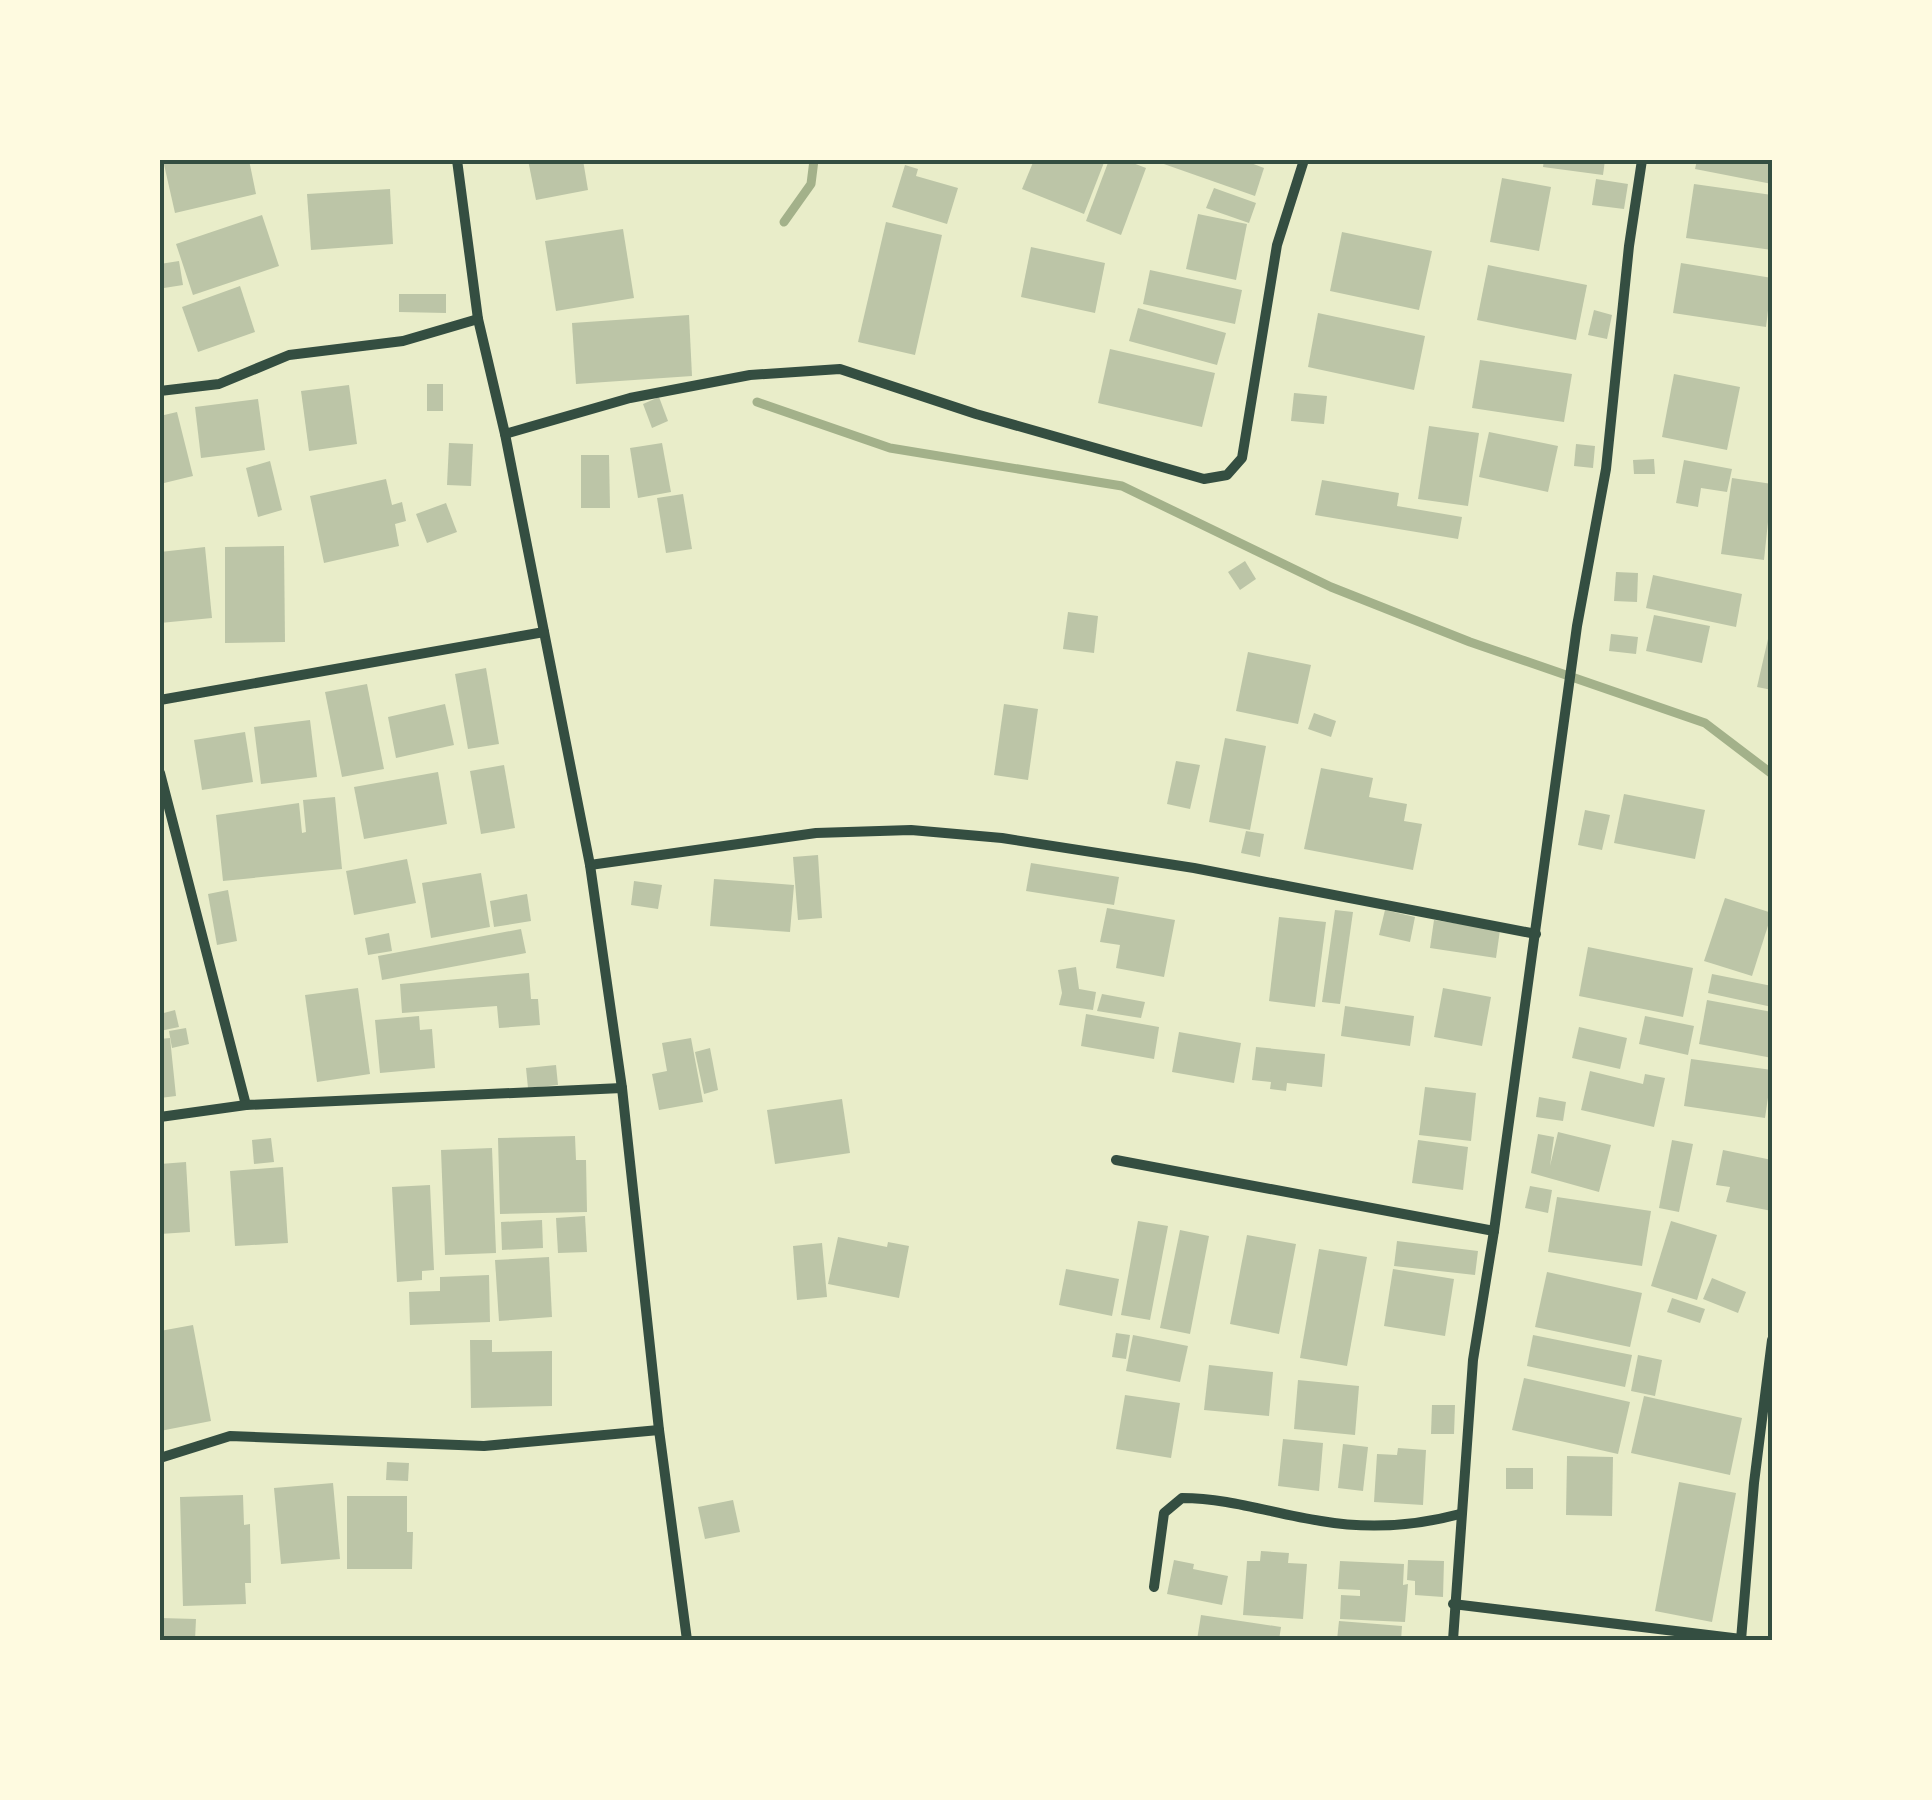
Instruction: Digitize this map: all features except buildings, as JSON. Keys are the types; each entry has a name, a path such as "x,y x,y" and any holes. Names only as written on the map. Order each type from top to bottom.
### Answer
{"street":[{"path":"457,160 478,319 505,434 590,865 622,1088 688,1640"},
{"path":"505,434 664,391 750,375 840,369 976,414 1204,479 1227,475 1242,458 1277,245 1304,160"},
{"path":"1453,1640 1473,1360 1577,626 1606,469 1642,160"},
{"path":"160,391 219,384 290,356 402,342 478,319"},
{"path":"160,700 544,632"},
{"path":"160,773 246,1105"},
{"path":"590,865 816,833 911,830 1002,838 1194,868 1536,934"},
{"path":"160,1117 246,1105 622,1088"},
{"path":"1116,1160 1494,1231"},
{"path":"1454,1604 1741,1640 1754,1483 1772,1340"},
{"path":"160,1458 230,1436 484,1446 660,1430"},
{"path":"1154,1587 1164,1513 1182,1498 1212,1498 1324,1522 1418,1525 1460,1514"}],"waterway":[{"path":"784,222 811,184 814,160"},
{"path":"757,402 890,448 1122,486 1331,587 1470,642 1705,723 1772,774"}]}
